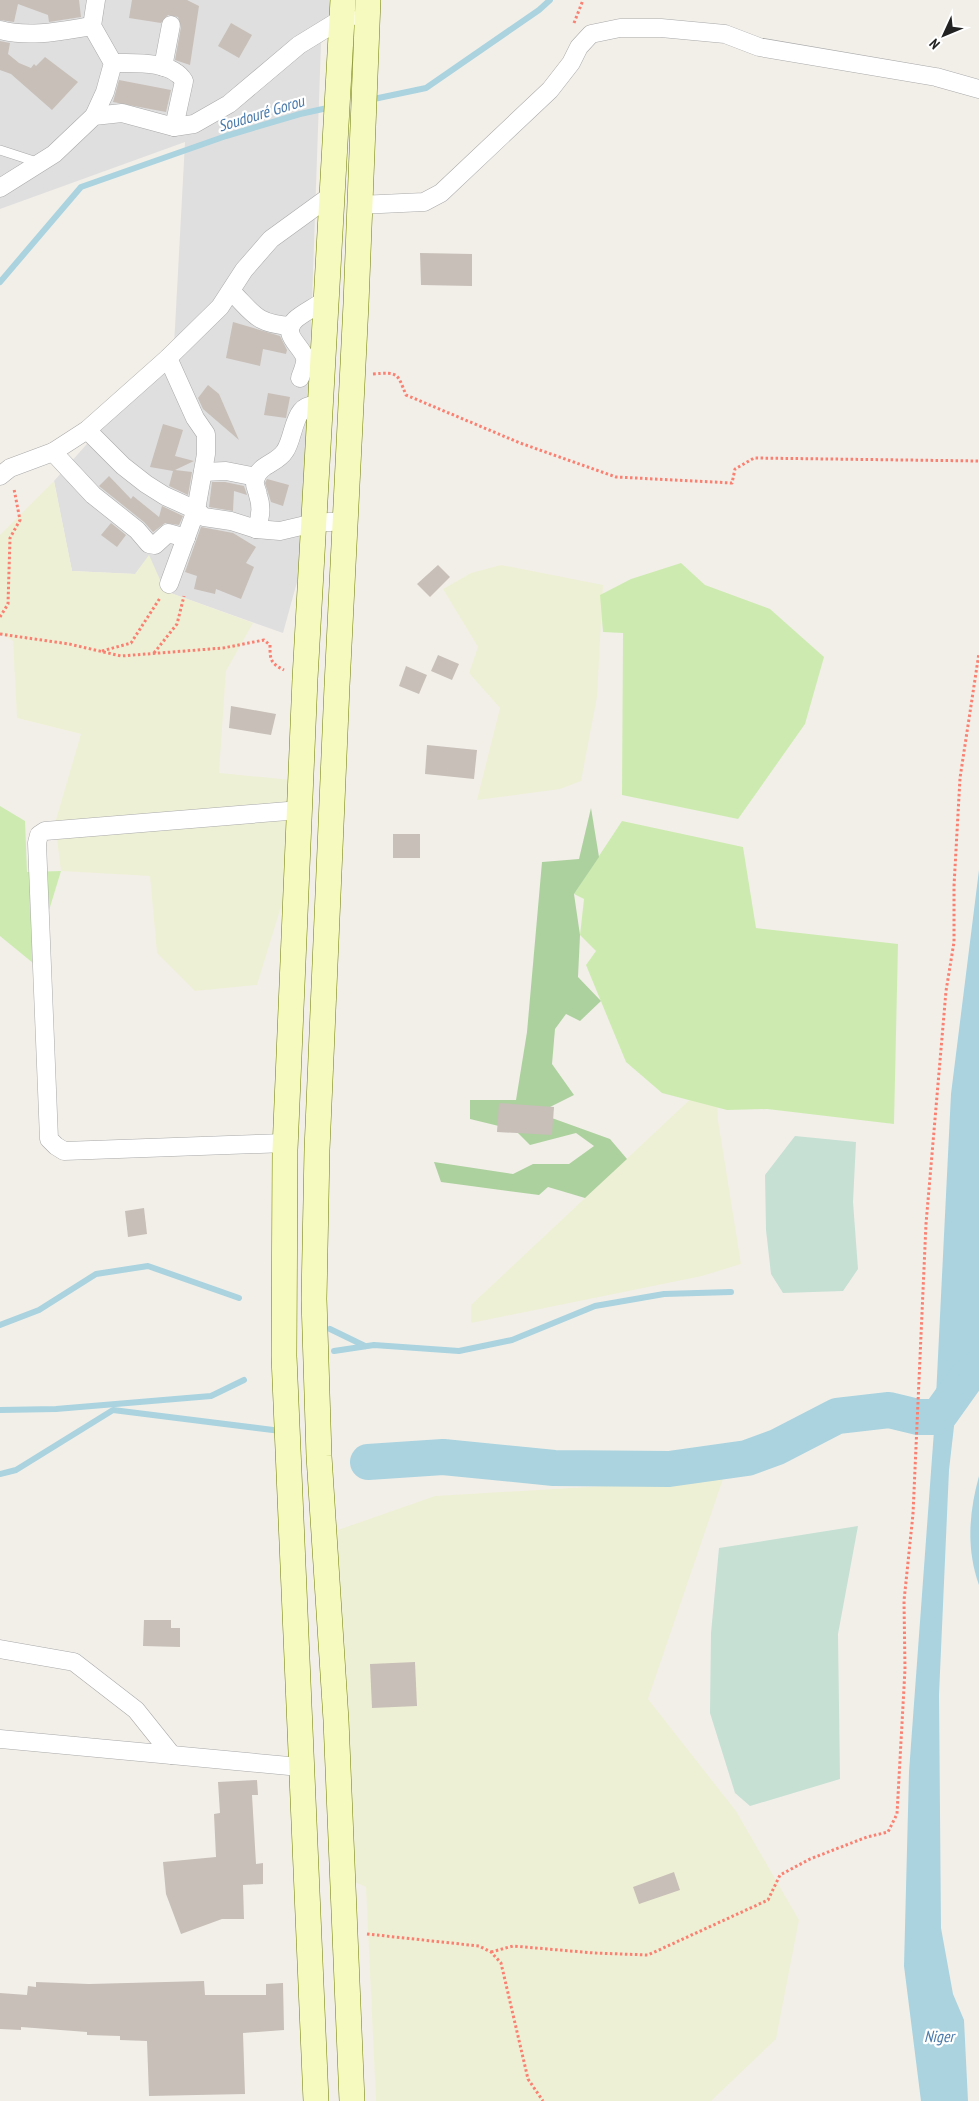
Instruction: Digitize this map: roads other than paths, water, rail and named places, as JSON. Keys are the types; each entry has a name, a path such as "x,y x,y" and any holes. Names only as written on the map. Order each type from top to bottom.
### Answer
{"main road":[{"path":"316,2101 300,1767 300,1723 284,1356 285,1147 306,679 339,60 355,9"},
{"path":"352,2101 343,1927 336,1720 318,1446 314,1299 317,1150 365,62 355,9"},
{"path":"293,968 325,970"},
{"path":"285,1147 317,1150"},
{"path":"300,1723 336,1720"}],"street":[{"path":"0,188 54,154 94,116 105,92 112,63 92,26 96,0"},
{"path":"94,116 122,113 174,127 194,124 229,104 299,45 355,9"},
{"path":"163,67 171,25"},
{"path":"0,30 15,34 37,34 92,26"},
{"path":"359,205 424,202 441,192 550,90 571,63 579,47 591,34 620,28 661,28 725,34 759,47 936,76 979,89"},
{"path":"112,63 151,63 180,75 184,81 174,127"},
{"path":"5,472 53,452 87,430 168,358 220,307 244,270 271,239 333,190"},
{"path":"231,291 257,318 270,325 291,326"},
{"path":"300,378 305,360 293,341 291,326 295,320 325,300"},
{"path":"168,358 195,418 206,434 203,472 196,510 171,577"},
{"path":"256,529 261,508 254,485 256,477 260,470 285,451 296,416 301,411 314,406 322,407"},
{"path":"87,430 122,466 146,484 165,496 196,510 204,517 231,521 256,529 280,531 314,523 346,520"},
{"path":"53,452 92,495 137,530 149,544 155,544 168,533 186,538"},
{"path":"203,472 226,471 256,477"},
{"path":"285,1147 64,1151 49,1139 37,843 39,835 45,831 300,810"},
{"path":"0,1649 74,1662 136,1710 172,1755"},
{"path":"0,1740 300,1767"}],"lane":[{"path":"0,150 40,163"}],"water":[{"name":"Niger","path":"979,870 979,1388 970,1383 965,1385 956,1409 949,1470 939,1695 941,1928 953,1994 964,2020 968,2101 921,2101 904,1966 909,1772 935,1417 951,1094"},
{"path":"979,1476 979,1585 972,1558 970,1530"}],"waterway":[{"name":"Soudouré Gorou","path":"369,100 426,88 539,10 550,0"},
{"name":"Soudouré Gorou","path":"0,282 81,187 226,136 300,114 332,107"},
{"path":"0,1325 39,1310 96,1274 148,1266 239,1298"},
{"path":"334,1351 374,1345 459,1351 512,1340 595,1306 664,1294 731,1292"},
{"path":"330,1329 365,1346"},
{"path":"368,1462 443,1457 554,1468 669,1469 747,1458 777,1447 837,1416 889,1410 918,1417 935,1417 941,1413 966,1378 979,1367"},
{"path":"0,1410 56,1409 211,1396 244,1380"},
{"path":"0,1474 16,1470 113,1410 281,1431"}]}
